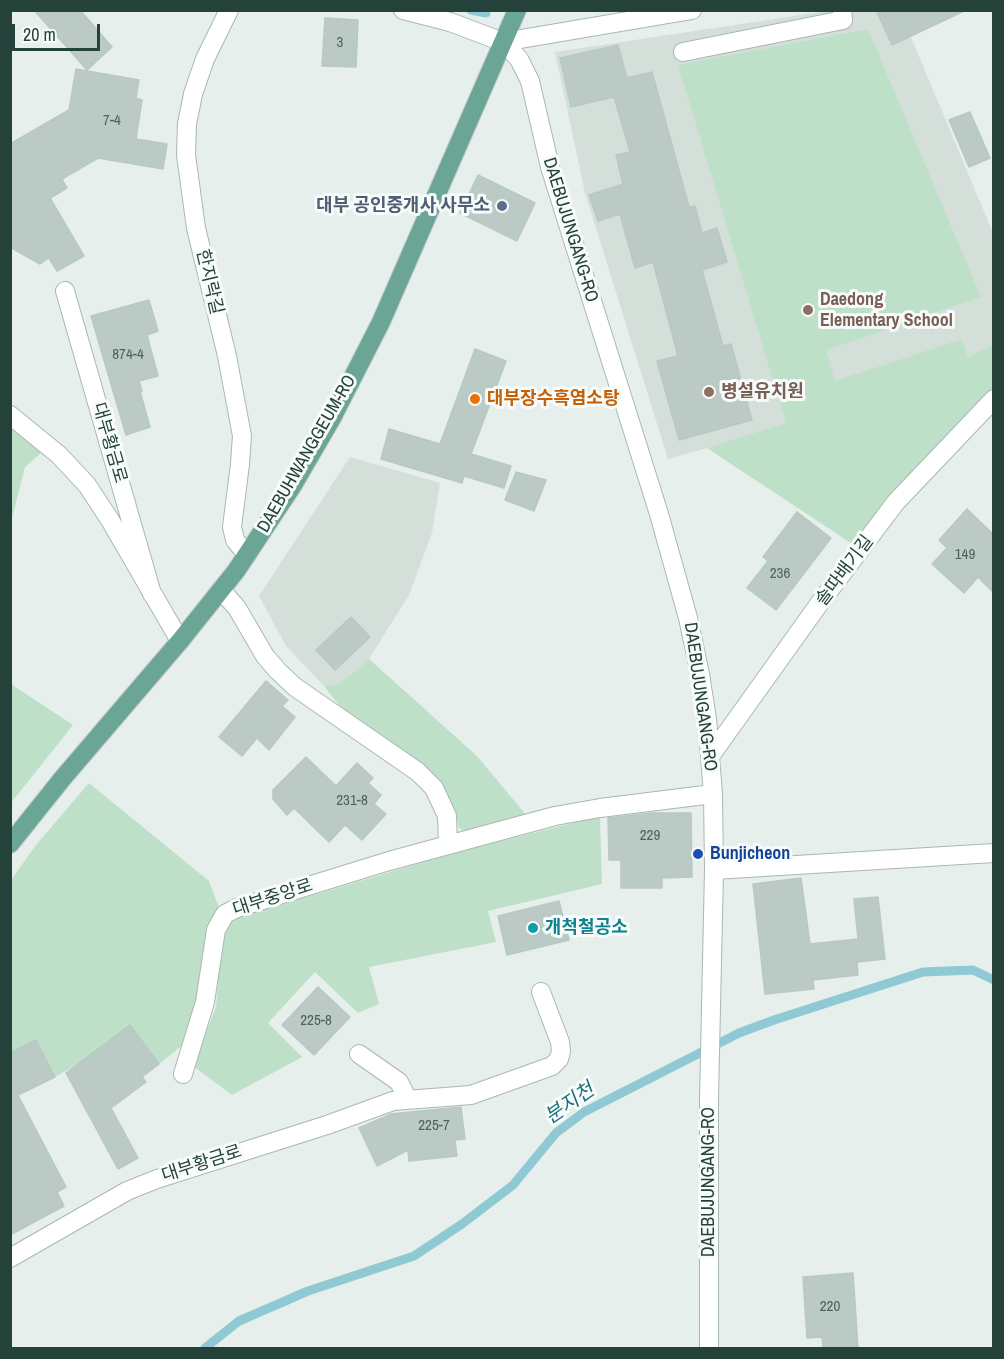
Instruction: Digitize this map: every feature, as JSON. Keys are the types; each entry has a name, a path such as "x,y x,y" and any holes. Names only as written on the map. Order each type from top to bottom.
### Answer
{"main road":[{"name":"DAEBUHWANGGEUM-RO","path":"10,844 221,590 293,485 332,418 381,322 517,10"}],"street":[{"name":"한지락길","path":"229,10 205,59 193,94 187,124 186,155 196,228 227,356 240,428 240,464 232,527 235,540 247,555"},
{"path":"403,10 450,22 503,42 692,10"},
{"path":"683,52 843,20 842,10"},
{"name":"DAEBUJUNGANG-RO","path":"503,42 519,59 530,81 550,167 659,514 688,618 700,674 711,755 713,794 709,1348"},
{"name":"대부황금로","path":"65,291 152,594"},
{"name":"솔따배기길","path":"711,755 819,604 896,502 993,399"},
{"name":"대부황금로","path":"10,415 59,455 87,485 110,520 180,641"},
{"path":"221,590 237,608 265,656 295,687 418,772 434,788 447,816 448,845"},
{"name":"대부중앙로","path":"183,1074 205,1002 216,930 225,914 237,908 448,845 555,816 713,794"},
{"path":"714,870 993,853"},
{"name":"대부황금로","path":"10,1258 142,1185 327,1125 393,1101 406,1098 471,1095 552,1066 559,1059 560,1042 541,992"},
{"path":"359,1054 399,1082 406,1098"}],"shaded area":[{"name":"Daedong Elementary School","path":"827,11 900,11 993,233 993,388 891,497 854,545 707,448 668,459 585,193 555,52"},
{"path":"350,457 440,483 432,533 409,595 369,659 340,683 324,686 286,646 259,596"}],"green space":[{"path":"868,29 981,297 826,350 835,381 962,339 968,357 993,345 993,388 891,497 854,545 707,448 786,423 678,65"},
{"path":"11,425 42,452 25,467 11,522"},
{"path":"369,659 477,756 526,815 469,833 459,828 450,801 343,710 324,686 340,683"},
{"path":"11,684 73,725 11,803"},
{"path":"89,783 209,881 220,910 200,1001 185,1043 159,1064 130,1025 78,1064 55,1077 36,1040 11,1053 11,880 36,845"},
{"path":"600,816 602,884 488,911 496,942 369,967 379,1004 358,1013 315,972 268,1023 302,1057 232,1095 193,1066 216,1007 222,935 228,923 237,918 450,854"}],"building":[{"path":"34,10 80,10 112,47 87,70"},
{"path":"876,10 966,10 892,45"},
{"path":"325,18 358,20 356,67 322,66"},
{"path":"618,45 627,78 652,72 689,207 695,206 702,233 717,228 727,262 702,270 723,346 731,344 752,420 679,440 657,361 678,356 653,262 635,268 620,214 598,221 589,195 623,184 616,155 630,152 614,97 571,107 560,58"},
{"path":"76,69 139,80 136,98 142,100 136,139 167,144 163,169 98,158 62,179 67,188 50,198 84,256 57,271 49,258 40,264 10,247 10,144 69,110"},
{"path":"970,112 990,158 969,167 949,120"},
{"path":"478,175 535,203 517,241 460,213"},
{"path":"149,300 158,331 147,335 158,376 139,381 150,427 126,435 91,316"},
{"path":"475,349 506,361 471,454 511,466 504,488 464,476 462,483 381,459 389,429 440,444"},
{"path":"516,472 546,480 534,511 505,500"},
{"path":"967,509 993,534 993,592 978,577 964,593 932,564 947,548 939,540"},
{"path":"797,512 831,538 776,610 747,588 768,561 763,557"},
{"path":"351,617 370,637 335,670 316,650"},
{"path":"266,681 288,700 282,706 295,717 269,750 257,738 242,756 219,737"},
{"path":"306,757 336,786 357,763 373,778 368,783 381,795 374,804 386,814 362,840 345,825 329,842 294,808 287,815 273,799 273,790"},
{"path":"651,813 691,813 692,877 662,878 662,888 621,888 621,860 609,860 608,818"},
{"path":"801,878 810,944 858,939 854,899 878,897 885,959 857,962 858,975 813,980 814,989 765,994 753,884"},
{"name":"개척철공소","path":"559,901 569,940 507,955 498,916"},
{"path":"318,987 350,1017 314,1055 282,1025"},
{"path":"130,1025 159,1064 142,1077 146,1082 111,1108 138,1158 118,1169 66,1073"},
{"path":"36,1040 55,1077 18,1095 10,1080 10,1053"},
{"path":"10,1080 66,1187 57,1192 64,1206 10,1235"},
{"path":"461,1107 465,1139 455,1140 457,1156 409,1161 408,1150 377,1166 359,1128 391,1114"},
{"path":"853,1273 858,1348 823,1348 822,1337 807,1338 803,1277"}],"waterway":[{"name":"분지천","path":"471,10 486,13"},
{"name":"분지천","path":"205,1348 239,1321 308,1291 414,1256 462,1224 513,1185 556,1133 584,1112 739,1033 923,972 973,970 994,980"}],"place":[{"name":"대부 공인중개사 사무소","path":"502,206"},
{"name":"Daedong Elementary School","path":"808,310"},
{"name":"병설유치원","path":"709,392"},
{"name":"대부장수흑염소탕","path":"475,399"},
{"name":"Bunjicheon","path":"698,854"},
{"name":"개척철공소","path":"533,928"}]}
